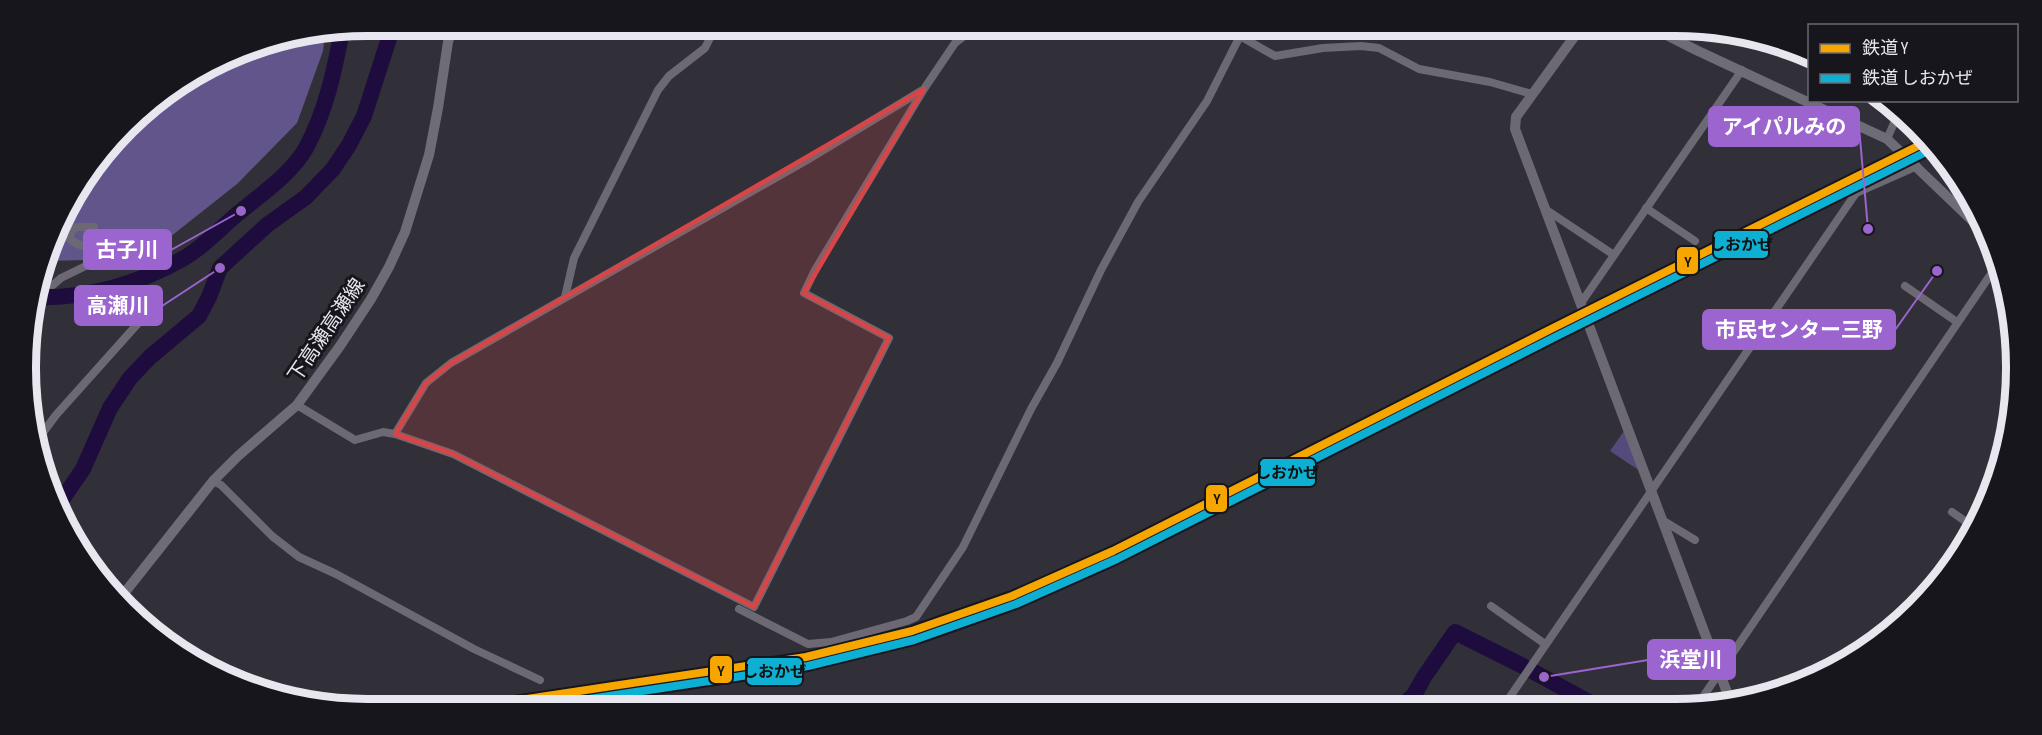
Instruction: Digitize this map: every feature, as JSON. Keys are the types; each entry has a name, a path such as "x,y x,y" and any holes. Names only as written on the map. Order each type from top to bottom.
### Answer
{"main road":[{"name":"下高瀬高瀬線","path":"124,593 213,481 297,405 371,299 405,232 429,155 450,36"},
{"path":"1669,36 1808,101"},
{"path":"1809,102 1887,139 1971,219"}],"street":[{"path":"565,297 574,258 658,90 669,76 705,48 711,36"},
{"path":"297,405 355,440 383,432 453,454 754,607 889,338 804,293 815,270 924,89 955,43 964,36"},
{"path":"739,609 808,644 831,642 916,617 963,547 1031,409 1057,363 1101,270 1138,202 1207,101 1237,36"},
{"path":"1249,36 1275,56 1323,48 1361,46 1379,48 1419,69 1490,82 1532,94"},
{"path":"1575,36 1516,117 1515,129 1728,695"},
{"path":"1581,303 1742,70"},
{"path":"395,434 426,383 442,370 565,297 807,160 924,89"},
{"path":"1887,139 1895,120"},
{"path":"1508,699 1856,193 1917,166"},
{"path":"1646,208 1695,241"},
{"path":"1545,209 1614,255"},
{"path":"46,284 54,285 61,278 98,260 99,252 92,247 74,243 69,238 77,226 94,227"},
{"path":"1702,697 1992,272"},
{"path":"1905,286 1957,322"},
{"path":"42,433 56,415 150,310 153,303"},
{"path":"213,481 221,485 272,536 299,556 474,649 540,681"},
{"path":"1952,512 1967,523"},
{"path":"1662,520 1695,540"},
{"path":"1491,606 1545,644"}],"highlighted area":[{"path":"924,89 804,293 889,338 754,607 453,454 395,434 426,383 451,363"}],"shaded area":[{"path":"324,39 323,51 297,123 237,184 170,237 86,260 54,261 70,221 92,183 118,149 149,118 183,92 221,70 282,47"},
{"path":"1624,431 1640,471 1610,451"}],"waterway":[{"path":"63,498 83,469 110,408 130,378 150,357 199,316 220,268 267,225 306,197 333,169 364,116 390,36"},
{"path":"43,297 74,295 113,288 167,267 199,248 276,182 300,157 313,134 328,91 341,37"},
{"path":"1410,699 1455,632 1523,666"},
{"path":"1532,671 1583,699"}],"rail line":[{"name":"Y","path":"527,699 806,657 912,631 1012,596 1113,551 1920,145"},
{"name":"しおかぜ","path":"589,699 808,666 914,640 1016,604 1117,559 1926,152"}],"place":[{"name":"古子川","path":"241,211"},
{"name":"アイパルみの","path":"1868,229"},
{"name":"高瀬川","path":"220,268"},
{"name":"市民センター三野","path":"1937,271"},
{"name":"浜堂川","path":"1544,677"}]}
